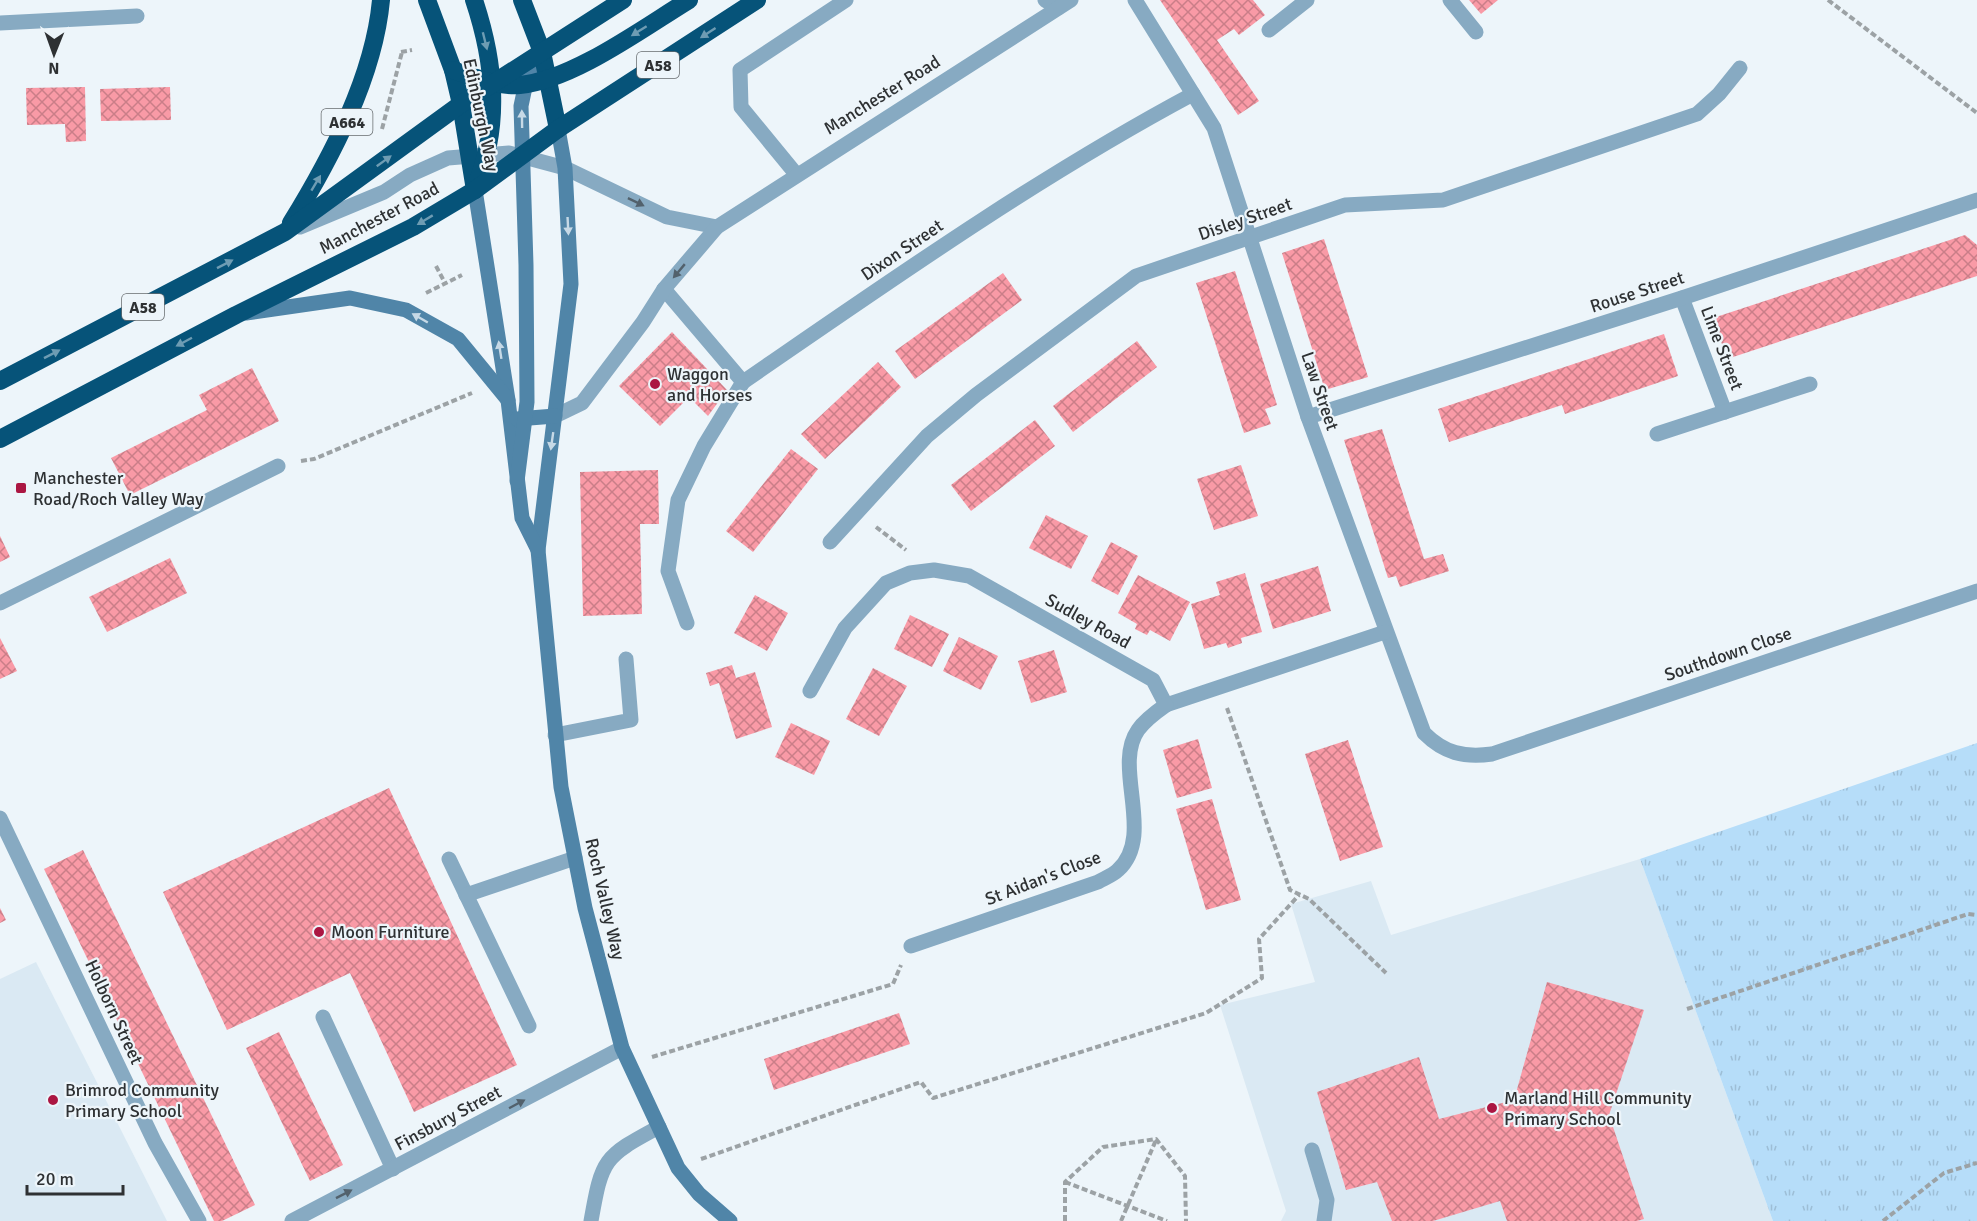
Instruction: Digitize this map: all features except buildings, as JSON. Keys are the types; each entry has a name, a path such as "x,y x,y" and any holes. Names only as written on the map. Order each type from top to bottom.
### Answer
{"highway":[{"name":"A664","path":"285,232 320,177 350,115 379,23 381,0"},
{"name":"Edinburgh Way","path":"427,0 453,70 461,104 478,156"},
{"name":"Edinburgh Way","path":"474,0 494,83 478,156 475,190"},
{"path":"522,0 542,52 558,129"},
{"name":"Manchester Road","path":"0,381 285,232 461,104 623,0"},
{"path":"453,70 494,83 526,84 548,79 605,51 688,0"},
{"name":"Manchester Road","path":"0,439 236,315 413,227 475,190 558,129 757,0"}],"main road":[{"path":"538,550 522,519 517,481 517,419 527,289 521,106 528,73 542,52"},
{"path":"538,550 571,284 565,168 558,129"},
{"path":"475,190 508,400"},
{"path":"236,315 350,298 406,310 458,339 508,400 517,419"},
{"path":"517,419 555,416"},
{"name":"Roch Valley Way","path":"538,550 561,787 585,908 622,1048 678,1168 699,1194 730,1221"}],"street":[{"path":"796,174 741,107 740,70 846,0"},
{"name":"Law Street","path":"1135,0 1214,128 1308,417 1424,733 1436,746 1452,753 1472,757 1492,754"},
{"path":"1269,30 1307,0"},
{"path":"1450,0 1476,32"},
{"name":"Manchester Road","path":"555,416 582,403 643,322 664,289 717,227 1058,3"},
{"path":"0,23 137,16"},
{"name":"Disley Street","path":"830,542 856,511 935,429 1002,375 1136,276 1345,205 1443,201 1696,114 1719,94 1740,68"},
{"name":"Dixon Street","path":"743,382 941,246 1142,122 1193,94"},
{"path":"285,232 384,192 410,175 448,158 509,153 565,168 667,217 717,227"},
{"name":"Rouse Street","path":"1308,417 1682,298 1977,200"},
{"path":"664,289 743,382 704,446 678,500 668,571 687,623"},
{"name":"Lime Street","path":"1682,298 1725,412"},
{"name":"Lime Street","path":"1657,434 1810,384"},
{"path":"0,603 278,466"},
{"name":"Sudley Road","path":"810,691 845,627 886,584 910,573 934,570 969,576 1153,680 1166,705"},
{"name":"Southdown Close","path":"1492,754 1977,591"},
{"path":"1166,705 1386,632"},
{"path":"555,735 631,720 626,659"},
{"name":"St Aidan's Close","path":"911,946 1098,882 1119,869 1129,854 1134,831 1129,768 1132,745 1137,731 1166,705"},
{"name":"Holborn Street","path":"1,821 154,1143 199,1221"},
{"path":"466,895 575,858"},
{"path":"449,859 529,1026"},
{"path":"323,1017 393,1169"},
{"name":"Finsbury Street","path":"292,1221 622,1048"},
{"path":"591,1221 599,1175 611,1157 625,1145 659,1127"},
{"path":"1312,1150 1327,1200 1324,1221"}],"path":[{"path":"1828,0 1977,113"},
{"path":"381,133 402,52 412,50"},
{"path":"436,266 445,283"},
{"path":"420,298 429,290 462,275"},
{"path":"278,466 314,459 475,392 468,383"},
{"path":"856,511 909,553 910,573"},
{"path":"1220,687 1290,890 1309,899 1386,973"},
{"path":"678,1168 921,1082 933,1098 1206,1013 1263,978 1259,939 1299,895"},
{"path":"1687,1009 1968,914 1977,915"},
{"path":"629,1064 892,984 911,946"},
{"path":"1065,1221 1065,1182 1103,1147 1156,1139"},
{"path":"1121,1221 1156,1139"},
{"path":"1156,1139 1185,1176 1186,1221"},
{"path":"1883,1221 1944,1173 1977,1163"},
{"path":"1065,1182 1167,1221"}],"shaded area":[{"name":"Marland Hill Community Primary School","path":"1640,859 1773,1221 1281,1221 1286,1211 1220,1005 1315,982 1291,904 1371,881 1391,935"},
{"name":"Brimrod Community Primary School","path":"36,962 167,1221 0,1221 0,979"}],"green space":[{"path":"1977,743 1977,1221 1773,1221 1640,859"}],"place":[{"name":"Waggon and Horses","path":"655,384"},
{"name":"Manchester Road/Roch Valley Way","path":"21,488"},
{"name":"Moon Furniture","path":"319,932"},
{"name":"Brimrod Community Primary School","path":"53,1100"},
{"name":"Marland Hill Community Primary School","path":"1492,1108"}]}
